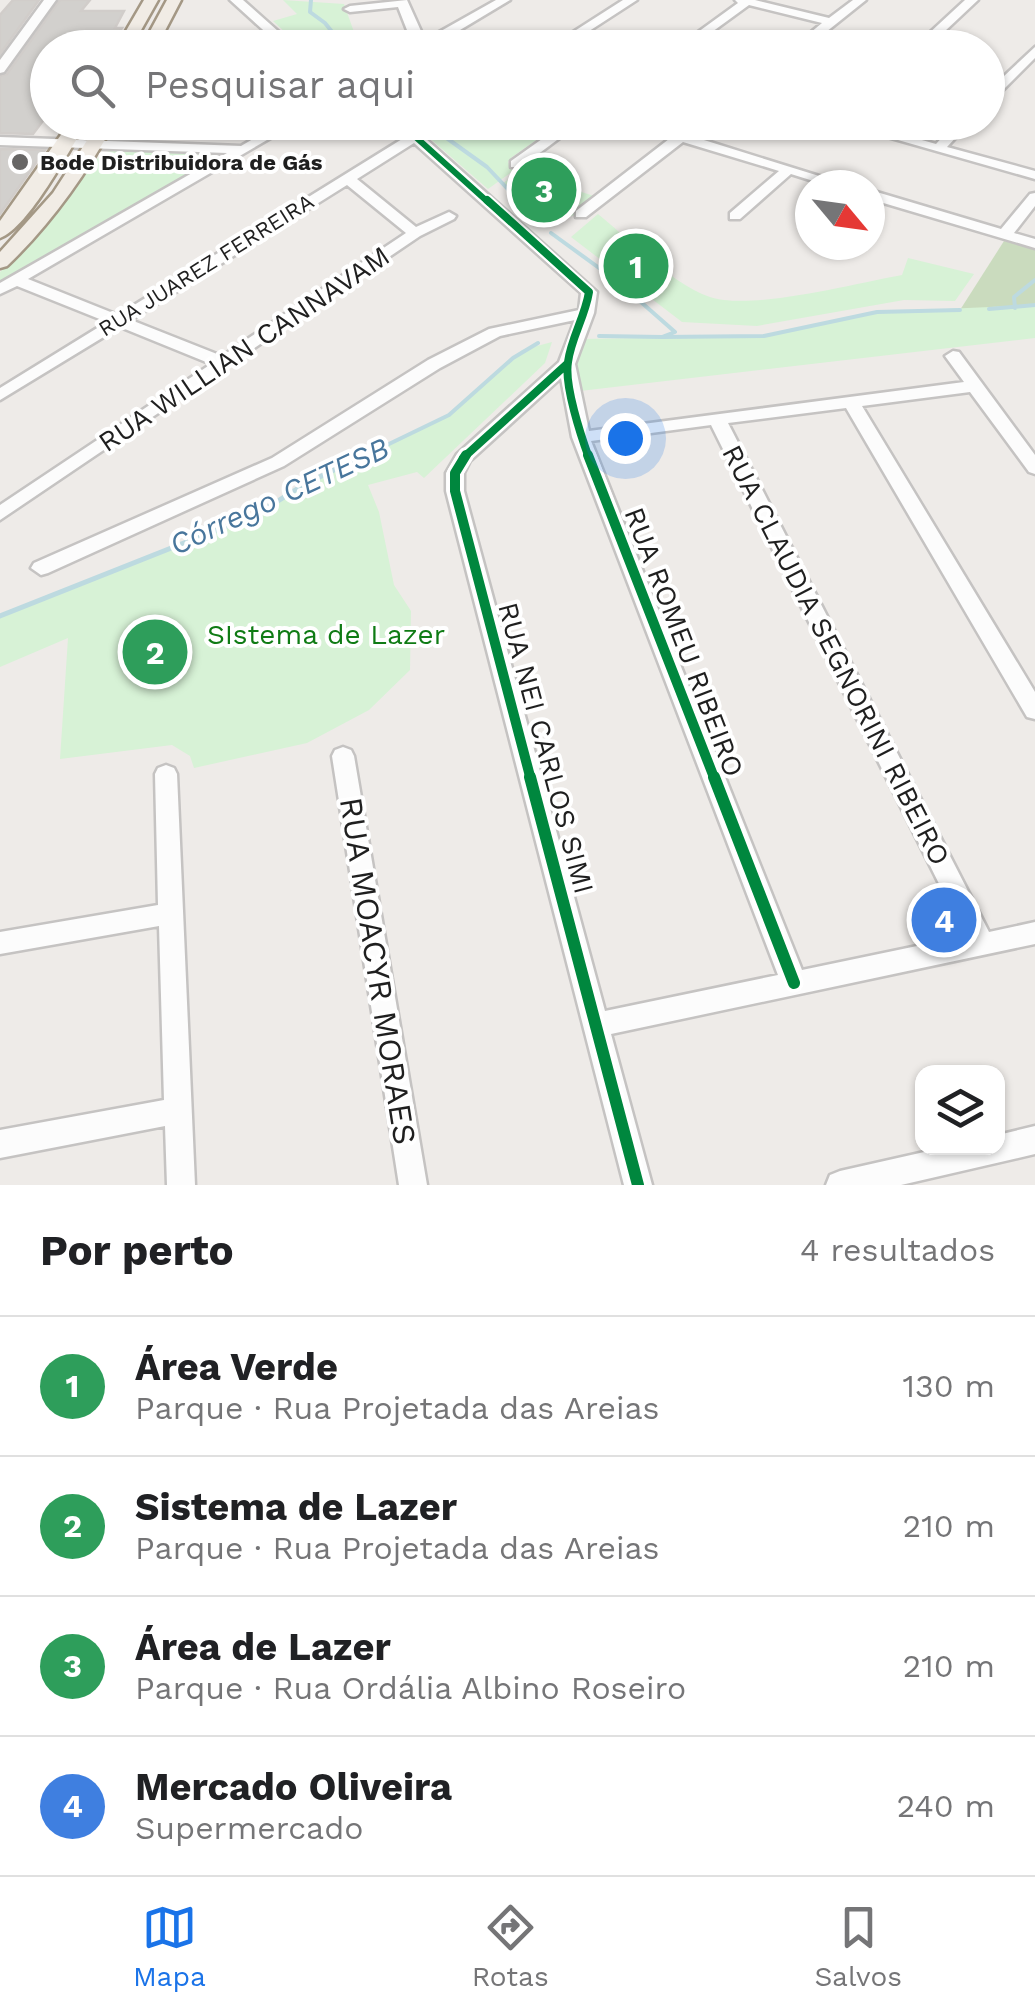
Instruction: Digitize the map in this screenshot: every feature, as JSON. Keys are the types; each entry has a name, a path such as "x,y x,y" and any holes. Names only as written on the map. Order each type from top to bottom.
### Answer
{"main road":[{"path":"134,30 151,0"},
{"path":"158,30 174,0"},
{"path":"0,232 69,140"},
{"path":"0,262 50,207 97,140"}],"street":[{"path":"0,68 50,0"},
{"path":"236,0 271,30"},
{"path":"452,30 504,0"},
{"path":"583,30 631,0"},
{"path":"706,30 746,0 831,22"},
{"path":"821,30 860,0"},
{"path":"939,30 972,0"},
{"path":"350,8 401,2 414,30"},
{"path":"1005,81 1035,50"},
{"path":"8,284 262,140"},
{"name":"RUA JUAREZ FERREIRA","path":"0,394 410,140"},
{"path":"41,568 278,462 434,364 495,332 586,313 590,299 584,285 415,140"},
{"path":"516,164 550,140"},
{"path":"580,214 677,140"},
{"path":"691,140 795,171"},
{"path":"906,140 1035,175"},
{"path":"938,149 947,140"},
{"path":"0,141 245,150"},
{"path":"735,216 789,169"},
{"name":"RUA WILLIAN CANNAVAM","path":"0,514 415,233 346,178"},
{"path":"1005,234 1035,197"},
{"path":"885,198 1035,244"},
{"path":"415,233 448,216"},
{"path":"8,284 120,319 224,363"},
{"name":"RUA ROMEU RIBEIRO","path":"586,313 568,361 581,437 794,983"},
{"path":"954,356 1035,468"},
{"name":"RUA NEI CARLOS SIMI","path":"568,361 463,458 455,473 456,492 638,1185"},
{"path":"581,437 975,386"},
{"path":"851,402 1035,711"},
{"name":"RUA CLAUDIA SEGNORINI RIBEIRO","path":"717,420 982,944"},
{"name":"RUA MOACYR MORAES","path":"343,756 412,1185"},
{"path":"166,774 181,1185"},
{"path":"0,944 171,913"},
{"path":"595,1025 1035,933"},
{"path":"0,1144 179,1110"},
{"path":"840,1185 1035,1140"}],"green space":[{"path":"283,0 344,4 353,30 283,30 273,21 297,14"},
{"path":"432,140 536,140 512,157 508,162 513,171 488,189"},
{"path":"120,149 215,156 214,161 0,281 0,272 35,237 102,153"},
{"path":"537,160 565,170 551,182 597,197 574,215 547,226 503,183"},
{"path":"598,214 681,282 710,297 728,300 777,298 902,275 908,258 974,274 955,301 904,300 757,326 682,322 571,237"},
{"path":"1004,241 1035,249 1035,305 960,310"},
{"path":"1035,305 1035,338 580,391 574,363 581,339 764,336 877,312"},
{"name":"SIstema de Lazer","path":"552,342 545,363 424,478 417,472 368,485 379,512 394,585 411,611 410,670 369,710 307,743 194,768 190,756 172,745 60,759 68,638 0,667 0,616 257,514 305,484 449,415 522,350"}],"building":[{"path":"13,0 39,0 0,54 0,15"},
{"path":"60,0 90,0 81,11 124,11 115,28 121,30 39,30"},
{"path":"30,42 30,134 0,133 0,76 7,74"},
{"path":"0,149 45,150 0,214"}],"waterway":[{"name":"Córrego CETESB","path":"311,0 310,12 331,30"},
{"name":"Córrego CETESB","path":"449,140 487,167 537,220"},
{"name":"Córrego CETESB","path":"551,233 617,281 675,332 662,337"},
{"path":"1015,307 1014,297 1035,280"},
{"path":"1015,307 1035,305"},
{"path":"989,309 1015,307"},
{"path":"662,337 764,336 877,312 960,310"},
{"name":"Córrego CETESB","path":"599,336 662,337"},
{"name":"Córrego CETESB","path":"360,458 449,415 513,358 538,343"},
{"name":"Córrego CETESB","path":"0,616 257,514 305,484 365,455"}],"cycle path":[{"path":"419,140 589,292 586,313 567,364 581,437 794,983"},
{"path":"567,364 463,458 455,473 455,491 638,1185"}],"place":[{"name":"Bode Distribuidora de Gás","path":"20,162"},
{"name":"Área de Lazer","path":"544,190"},
{"name":"Área Verde","path":"636,266"},
{"name":"Sistema de Lazer","path":"155,652"},
{"name":"Mercado Oliveira","path":"944,920"}]}
